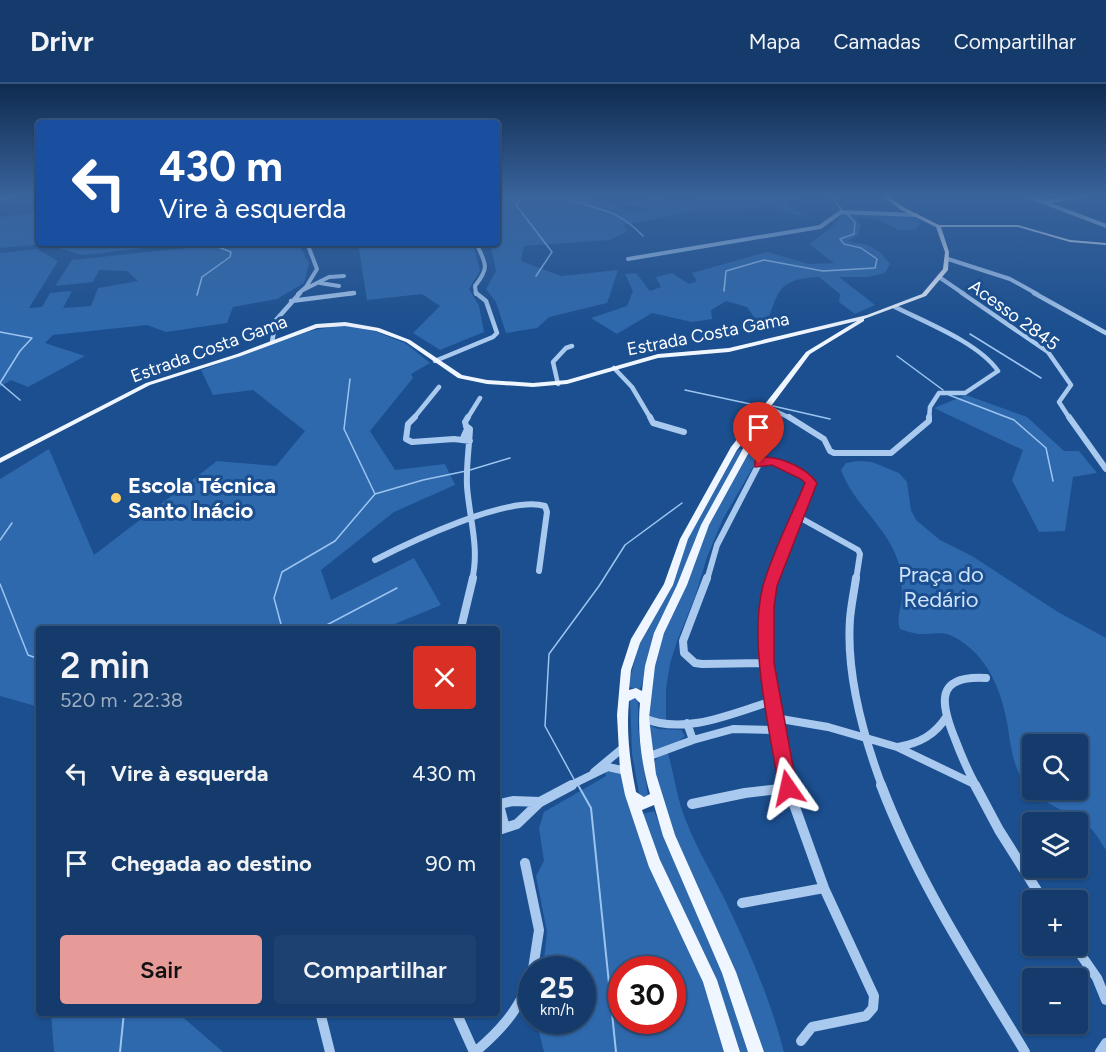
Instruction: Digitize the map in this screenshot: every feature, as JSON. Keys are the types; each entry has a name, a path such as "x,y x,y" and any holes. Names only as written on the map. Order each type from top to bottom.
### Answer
{"main road":[{"path":"943,241 948,259"},
{"path":"1071,241 1106,244"},
{"name":"Estrada Costa Gama","path":"0,461 147,384 316,326 357,325 392,334 408,341 460,377 533,385 558,384 658,356 729,350 869,316 924,295 946,268 948,259"},
{"path":"732,1052 710,980 657,871 631,794 624,747 623,699 626,670 635,642 668,585 684,539 734,449 808,353 869,316"},
{"path":"842,322 849,328"},
{"path":"756,1052 729,972 675,854 656,798 647,756 644,718 650,666 659,633 682,585 705,525 749,445 757,418"},
{"path":"623,699 636,693 645,700"},
{"path":"631,794 643,804 656,798"}],"street":[{"path":"628,259 735,241"},
{"path":"272,342 276,320 317,269 308,246"},
{"path":"435,361 496,334 486,301 476,294 474,286 486,273 486,265 477,246"},
{"path":"948,259 1010,279 1106,333"},
{"path":"301,291 331,277 344,276"},
{"name":"Acesso 2845","path":"939,277 1048,352 1071,385 1060,399 1061,406 1106,469"},
{"path":"320,283 339,286"},
{"path":"290,301 354,293"},
{"path":"765,406 798,422 816,436 824,439 830,451 834,453 891,453 899,450 905,440 929,421 930,407 939,393 969,391 998,371 996,366 978,352 895,307"},
{"path":"274,333 282,338"},
{"path":"558,384 554,362 566,348 572,346"},
{"path":"614,368 632,387 653,423 684,432"},
{"path":"439,387 425,407 408,424 406,439 416,443 467,440"},
{"path":"462,626 474,580 472,516 467,486 467,440 470,429 465,422 480,398"},
{"path":"766,663 695,663 684,653 683,641 701,599 723,530 761,462 774,461 809,480 811,486 770,586 767,607 766,663 777,730 788,788 824,888 874,992 875,1001 870,1013 866,1016 812,1027 801,1041"},
{"path":"375,560 422,536 472,516 535,503 545,506 547,512 539,571"},
{"path":"797,516 854,546 860,554 851,592 848,632 850,659 863,736 888,802 917,865 1025,1052"},
{"path":"986,678 965,677 950,684 943,700 974,784 1011,852 1036,890"},
{"path":"644,718 660,725 687,723 772,701"},
{"path":"897,747 928,738 942,726 947,716"},
{"path":"775,718 863,736 897,747 974,784"},
{"path":"687,723 693,740"},
{"path":"647,756 734,729 777,730"},
{"path":"592,774 624,747"},
{"path":"501,829 517,824 540,802 592,774 615,767 626,771"},
{"path":"692,804 746,793 788,788"},
{"path":"500,804 513,801 540,802"},
{"path":"525,863 538,930 535,956"},
{"path":"742,903 824,888"},
{"path":"1081,956 1096,978 1106,1000"},
{"path":"458,1016 475,1052 510,1018 518,1006"},
{"path":"321,1016 330,1052"},
{"path":"1100,1052 1106,1042"}],"green space":[{"path":"0,241 36,241 36,245 0,248"},
{"path":"500,241 592,241 524,246 521,261 561,276 618,270 607,303 549,317 537,328 506,333 496,302 486,289 496,271 491,246 500,246"},
{"path":"813,241 849,241 867,245 880,252 890,264 885,273 868,277 839,277 875,305 855,314 839,302 840,294 819,277 796,280 782,288 767,323 754,317 747,307 726,301 711,310 712,319 692,322 652,313 617,334 591,318 627,306 633,291 625,274 636,273 650,291 661,287 656,277 672,273 689,284 697,281 692,273 767,252 809,264 834,263 809,244"},
{"path":"52,246 165,246 82,255"},
{"path":"205,246 300,246 309,263 304,283 277,299 233,307 227,323 166,332 147,325 53,335 45,343 85,356 28,387 11,380 0,387 0,253 37,249 58,261 29,308 42,307 50,293 72,291 63,308 91,306 98,288 138,281 127,271 99,270 93,282 55,286 72,260"},
{"path":"358,246 474,246 480,271 469,289 479,306 484,332 440,350 413,333 440,306 422,294 367,300"},
{"path":"341,325 374,331 405,343 430,363 411,374 413,378 370,431 395,470 445,464 455,485 394,512 321,570 331,600 414,558 441,605 390,626 36,626 36,706 0,696 0,479 49,449 94,555 217,461 276,466 305,431 253,390 213,395 201,370 310,331"},
{"path":"966,395 1027,417 1064,451 1079,451 1097,473 1073,477 1065,531 1039,532 1012,480 1023,450 934,408"},
{"path":"756,429 768,441 723,519 707,557 670,664 666,689 666,721 650,716 653,667 665,629 703,536 747,456"},
{"path":"741,449 743,451 694,541 682,580 640,689 628,687 640,639 684,545 737,451"},
{"name":"Praça do Redário","path":"858,461 872,462 899,473 907,482 911,510 916,520 940,540 972,556 1058,612 1106,638 1106,850 1088,826 1088,812 1065,812 1043,800 1088,800 1088,734 1022,734 1022,778 1013,758 1002,701 992,675 976,654 950,635 918,634 900,629 902,593 898,561 886,536 853,494 841,470 846,463"},
{"path":"633,697 638,699 638,729 648,796 640,798 632,754 630,699"},
{"path":"649,725 658,729 681,730 685,736 677,743 651,751"},
{"path":"668,753 685,820 751,957 773,1014 784,1052 761,1052 680,855 660,798 654,762 660,755"},
{"path":"605,771 620,771 701,970 727,1052 544,1052 540,1034 596,1034 596,956 544,956 547,932 536,876 544,861 539,828 544,812 606,776"},
{"path":"654,811 719,960 750,1052 737,1052 675,900 643,814"},
{"path":"51,1016 181,1016 223,1052 54,1052"}],"waterway":[{"path":"536,276 552,252 544,241"},
{"path":"724,291 726,271 764,260 823,271 875,268 877,259 861,248 844,244 842,241"},
{"path":"197,295 202,277 230,257 231,252 216,246"},
{"path":"0,332 32,338 20,351 0,383 20,400"},
{"path":"970,334 1041,378"},
{"path":"897,356 943,390"},
{"path":"350,379 344,429 375,494"},
{"path":"685,390 755,405"},
{"path":"949,395 1014,420 1046,448 1053,481"},
{"path":"773,406 830,419"},
{"path":"470,470 510,458"},
{"path":"375,494 423,480 466,471"},
{"path":"281,626 274,598 282,572 335,541 375,494"},
{"path":"575,781 545,726 549,654 599,586 625,545 682,503"},
{"path":"0,540 12,523"},
{"path":"0,584 28,655 36,658"},
{"path":"325,626 397,588"},
{"path":"578,785 591,808 616,1052"},
{"path":"120,1052 124,1016"}],"place":[{"name":"Escola Técnica Santo Inácio","path":"116,498"}],"route":[{"path":"759,464 769,460 774,461 806,476 811,483 770,586 767,607 766,663 788,788"}]}
